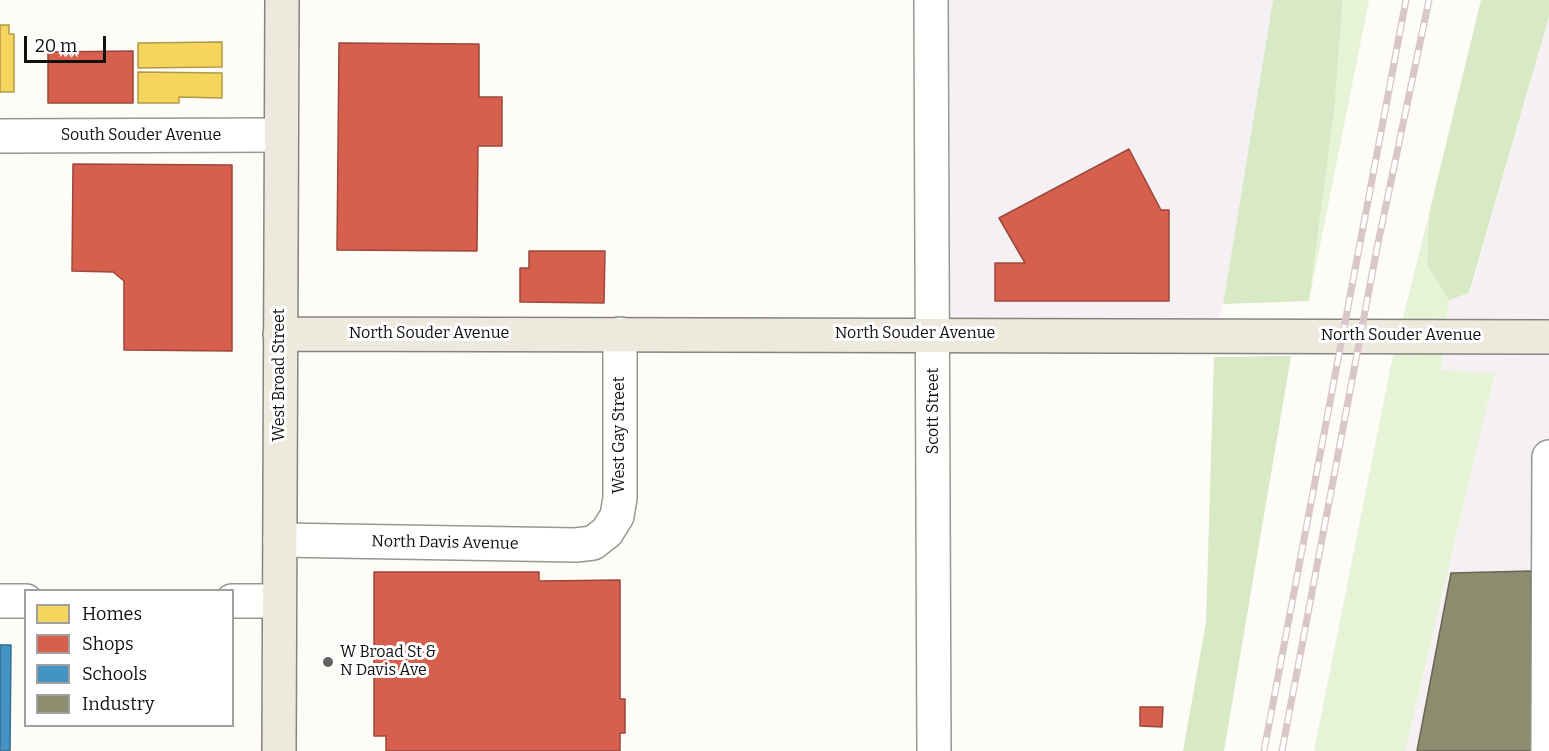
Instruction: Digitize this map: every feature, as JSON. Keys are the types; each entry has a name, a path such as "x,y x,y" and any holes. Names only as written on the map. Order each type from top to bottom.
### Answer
{"main road":[{"name":"West Broad Street","path":"279,751 282,0"},
{"name":"North Souder Avenue","path":"280,334 1549,337"}],"street":[{"name":"Scott Street","path":"931,0 934,751"},
{"name":"South Souder Avenue","path":"0,135 281,135"},
{"name":"West Gay Street","path":"607,532 617,516 620,498 620,334"},
{"path":"1548,751 1549,458"},
{"name":"North Davis Avenue","path":"280,540 576,545 593,543 607,532"},
{"path":"0,601 24,601"},
{"path":"234,601 279,601"}],"shaded area":[{"path":"931,0 1273,0 1223,304 1215,335 932,334"},
{"path":"1549,17 1549,751 1405,751 1495,374 1441,370 1449,300 1470,293"}],"green space":[{"path":"1273,0 1343,0 1334,113 1309,301 1223,304"},
{"path":"1343,0 1369,0 1309,301 1334,113"},
{"path":"1481,0 1549,0 1549,17 1469,293 1449,300 1427,265 1429,214"},
{"path":"1429,214 1427,265 1449,300 1441,370 1495,373 1405,751 1314,751 1391,365"},
{"path":"1291,356 1224,751 1183,751 1206,622 1214,357"}],"building: Homes":[{"path":"0,25 9,25 9,34 14,34 14,92 0,92"},
{"path":"222,42 222,67 138,68 138,43"},
{"path":"138,72 222,73 222,98 179,97 179,103 138,103"}],"building: Shops":[{"path":"339,43 479,44 479,97 502,97 502,146 478,146 477,251 337,250"},
{"path":"133,51 133,103 48,103 48,52"},
{"path":"1129,149 1161,210 1169,210 1169,301 995,301 995,263 1025,263 999,218"},
{"path":"73,164 232,165 232,351 124,350 124,281 113,272 72,271"},
{"path":"529,251 605,251 604,303 520,302 520,268 529,268"},
{"path":"374,572 539,572 539,581 620,580 620,699 625,699 625,733 620,733 620,751 386,751 386,736 374,736"},
{"path":"1140,707 1163,707 1162,727 1140,726"}],"building: Schools":[{"path":"0,645 11,645 10,751 0,751"}],"building: Industry":[{"path":"1531,571 1531,751 1417,751 1451,573"}],"railway":[{"path":"1264,751 1406,0"},
{"path":"1282,751 1377,248 1429,0"}],"place":[{"name":"W Broad St & N Davis Ave","path":"328,662"}]}
